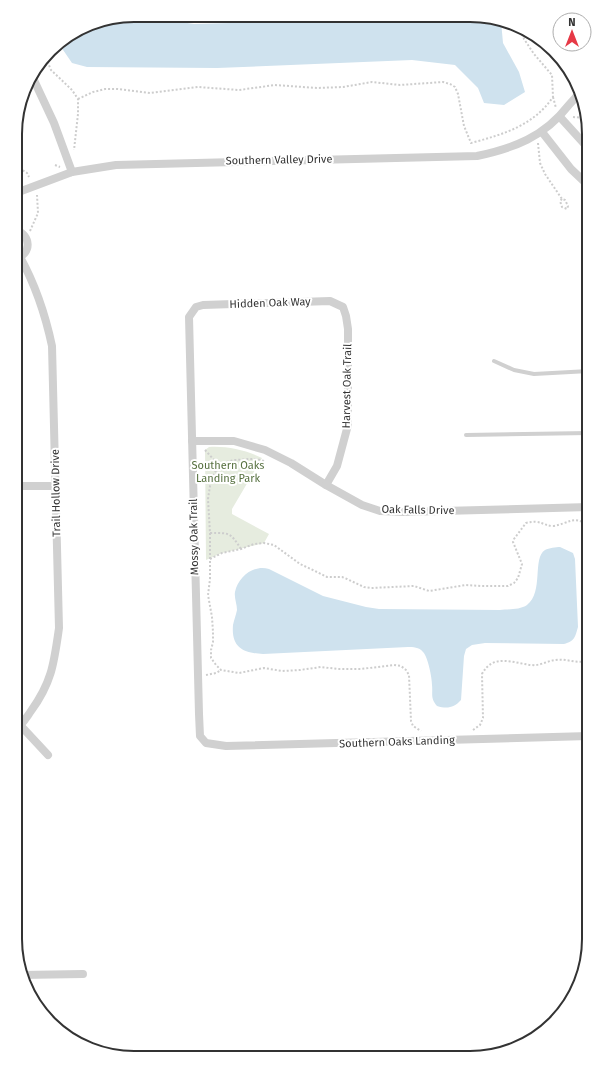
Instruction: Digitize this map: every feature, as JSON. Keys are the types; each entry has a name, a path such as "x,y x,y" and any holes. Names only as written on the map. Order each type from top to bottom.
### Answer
{"street":[{"path":"35,82 54,123 72,172"},
{"name":"Southern Valley Drive","path":"22,191 72,172 123,164 476,156 521,143 539,133 560,117 576,97"},
{"path":"560,117 582,141"},
{"path":"539,133 582,179"},
{"path":"22,233 27,238"},
{"name":"Trail Hollow Drive","path":"22,255 28,246 27,238"},
{"name":"Trail Hollow Drive","path":"22,264 35,288 46,319 52,346 59,628 56,656 51,676 42,696 22,723"},
{"name":"Hidden Oak Way","path":"196,307 203,305 330,301 342,307"},
{"name":"Mossy Oak Trail","path":"196,307 189,317 194,441 200,736 206,743"},
{"name":"Harvest Oak Trail","path":"326,485 337,466 344,445 348,425 348,329 346,316 342,307"},
{"name":"Oak Falls Drive","path":"194,441 234,441 264,450 291,463 362,505 380,510 404,512 582,506"},
{"path":"22,486 56,486"},
{"path":"22,732 48,755"},
{"name":"Southern Oaks Landing","path":"206,743 226,746 582,736"},
{"path":"28,975 83,974"}],"lane":[{"path":"494,360 514,370 534,374 582,371"},
{"path":"466,435 582,433"}],"path":[{"path":"78,99 93,92 105,89 150,93 198,87 239,90 275,85 332,88 372,82 400,85 443,82 455,87 458,94 464,126 471,143 495,137 527,123 541,112 553,97 552,75 534,54 523,36"},
{"path":"48,63 51,70 72,90 78,99 74,155"},
{"path":"539,133 540,163 545,174 562,199 567,203 567,209 562,207 560,201 562,199"},
{"path":"22,169 29,177"},
{"path":"27,238 38,213 37,195"},
{"path":"194,441 224,471"},
{"path":"221,670 212,658 210,650 213,642 213,632 208,595 210,580 210,533 208,499 210,486 214,474 219,466 226,462 257,459 264,461"},
{"path":"210,559 222,553 241,549 254,544 264,543 274,545 300,564 315,571 327,576 342,577 364,587 414,586 429,591 466,584 487,587 508,586 514,583 521,569 521,560 513,542 526,523 539,521 554,526 571,520 578,520 582,522"},
{"path":"210,533 229,534 233,536 241,549"},
{"path":"467,730 474,730 480,725 483,718 482,674 485,668 492,663 502,661 532,665 554,660 582,661"},
{"path":"198,675 216,673 221,670 239,673 264,668 282,671 321,667 361,669 390,665 401,666 409,675 410,721 413,726 422,732"}],"green space":[{"name":"Southern Oaks Landing Park","path":"209,447 236,449 262,458 232,509 232,514 269,534 264,543 222,553 206,560 205,450"}],"water":[{"path":"181,22 194,24 261,22 470,22 492,24 502,27 503,43 519,72 525,92 504,105 484,103 478,88 455,65 412,60 217,68 87,67 72,63 62,48 78,37 91,31 119,23"},
{"path":"560,547 573,553 575,559 578,627 574,638 564,644 485,643 472,645 466,649 464,656 461,700 456,705 450,707 437,706 433,701 428,663 425,655 418,648 408,647 263,654 250,652 240,648 234,639 233,625 237,610 235,592 237,586 243,577 252,570 258,568 269,569 323,596 366,607 379,609 517,609 527,605 532,599 537,584 541,554 547,549"}]}
